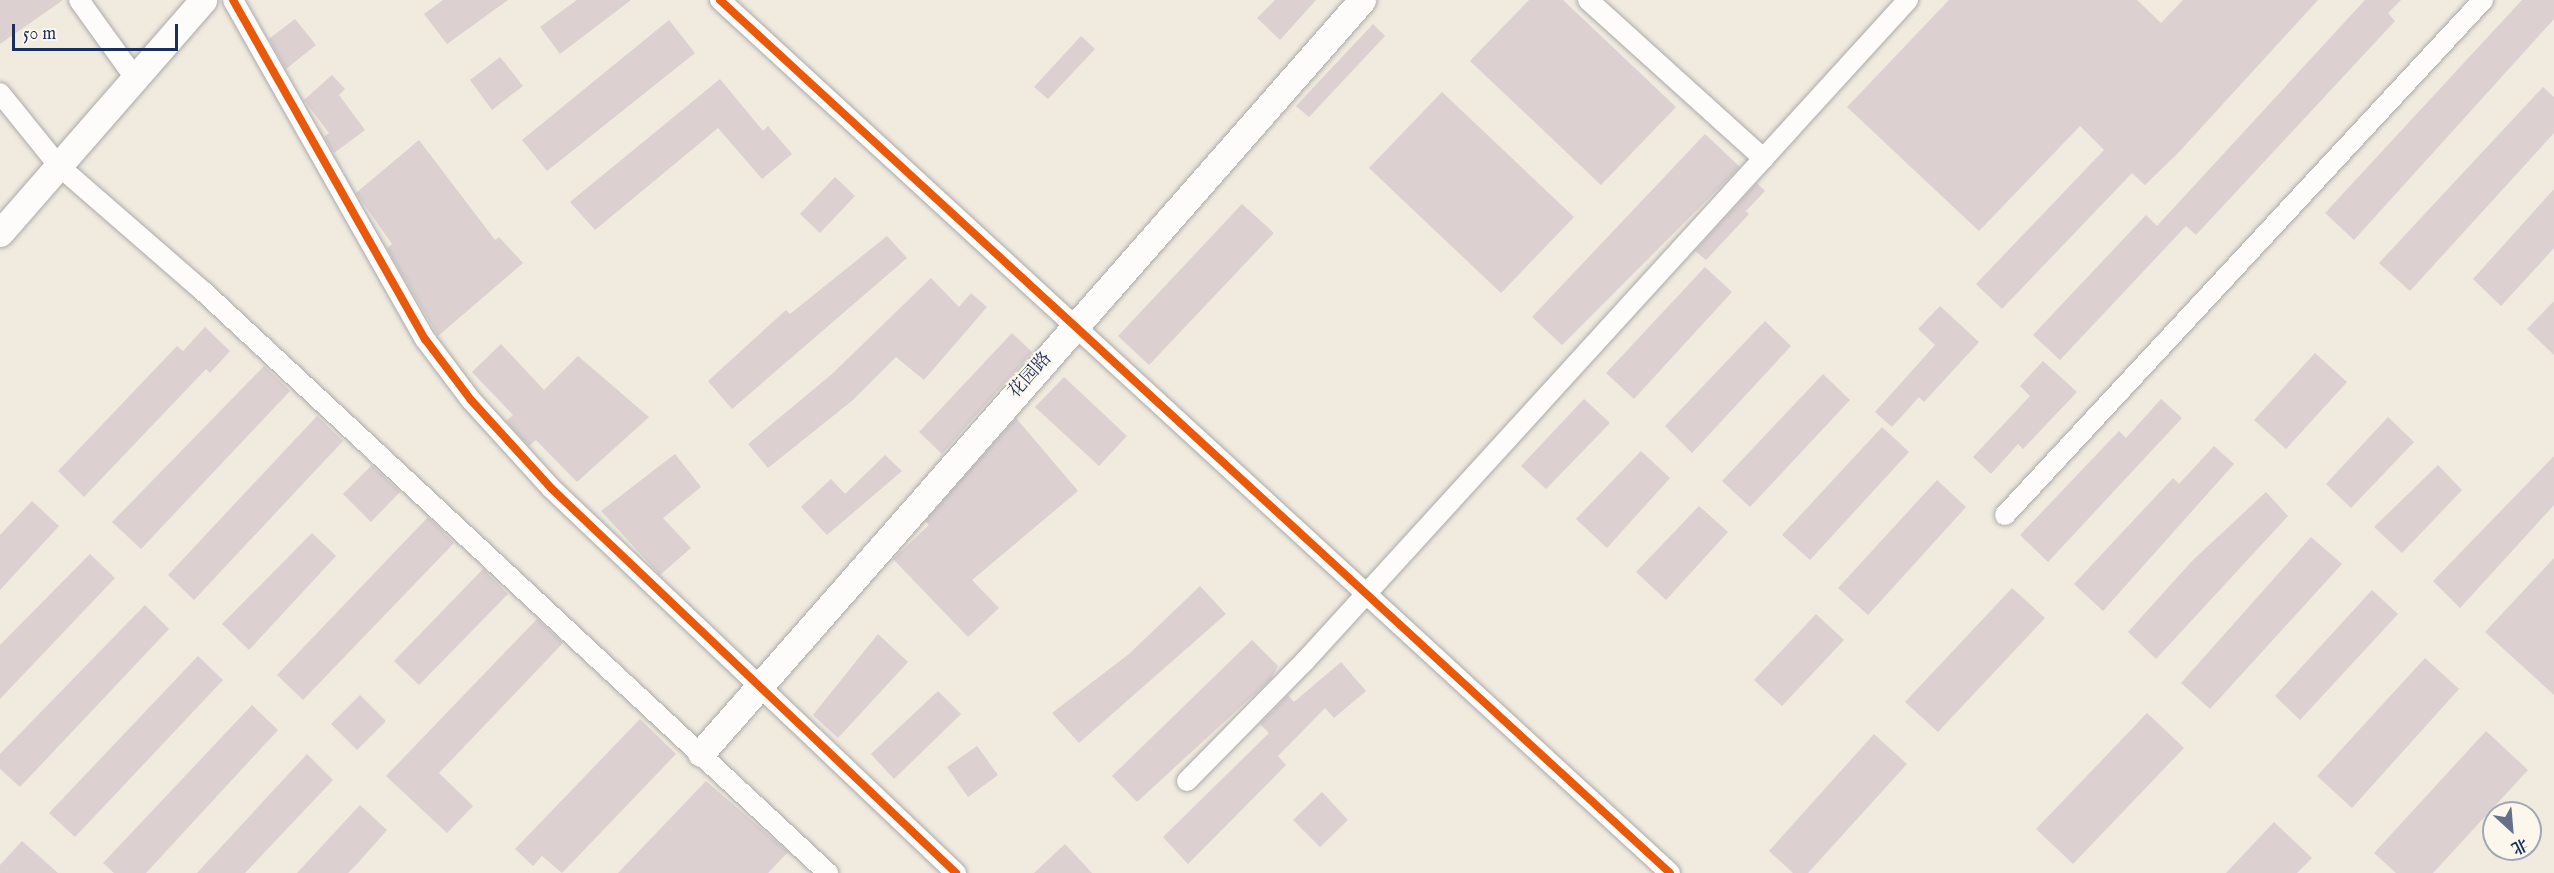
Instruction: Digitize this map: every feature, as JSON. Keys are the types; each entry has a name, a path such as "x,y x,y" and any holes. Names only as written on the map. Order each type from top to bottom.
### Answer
{"street":[{"path":"79,0 135,78"},
{"path":"0,233 203,0"},
{"path":"233,0 431,348 551,488 757,688 956,873"},
{"path":"720,0 1078,324 1670,873"},
{"name":"花园路","path":"700,753 1362,0"},
{"path":"1588,0 1764,159"},
{"path":"1187,781 1367,593 1908,0"},
{"path":"2005,515 2483,0"},
{"path":"0,93 59,166 204,292 828,873"}],"building":[{"path":"0,0 63,0 0,44"},
{"path":"443,0 508,0 447,44 424,14"},
{"path":"577,0 631,0 560,54 540,27"},
{"path":"1275,0 1316,0 1280,40 1257,18"},
{"path":"1529,0 1563,0 1676,107 1601,185 1470,61"},
{"path":"1949,0 2137,0 2161,23 2183,0 2318,0 2178,153 2145,185 2132,173 2002,309 1976,284 2104,150 2080,126 1979,231 1847,107"},
{"path":"2365,0 2401,0 2388,13 2395,21 2196,235 2186,226 2060,360 2033,335 2146,215 2157,226"},
{"path":"2522,0 2554,0 2554,19 2354,240 2325,213"},
{"path":"295,19 316,45 286,69 269,39"},
{"path":"669,20 695,53 547,171 522,140"},
{"path":"1373,24 1385,36 1309,117 1296,106"},
{"path":"1081,36 1095,49 1048,99 1034,87"},
{"path":"500,57 523,86 492,110 470,80"},
{"path":"332,75 345,89 339,95 365,130 334,153 324,137 329,133 304,100"},
{"path":"720,79 763,131 768,126 792,154 762,179 718,128 595,230 570,202"},
{"path":"2543,87 2554,97 2554,133 2410,291 2379,263"},
{"path":"1442,92 1574,217 1501,293 1369,168"},
{"path":"1705,134 1740,167 1562,345 1532,317"},
{"path":"419,140 495,240 499,237 523,263 438,336 387,248 392,244 356,193"},
{"path":"835,177 855,196 820,233 800,214"},
{"path":"1757,183 1765,191 1746,211 1749,214 1706,260 1695,251"},
{"path":"2554,189 2554,248 2501,306 2473,279"},
{"path":"1242,204 1274,233 1149,365 1118,336"},
{"path":"887,236 907,258 732,409 708,381 786,310 790,314"},
{"path":"1705,267 1732,292 1634,399 1606,373"},
{"path":"931,278 959,307 971,293 987,307 924,380 896,357 853,400 768,468 748,444 832,374"},
{"path":"2554,301 2554,355 2527,329"},
{"path":"1940,306 1979,342 1924,402 1919,397 1892,427 1875,412 1935,345 1918,329"},
{"path":"1765,321 1791,346 1692,453 1665,426"},
{"path":"205,327 230,351 210,373 206,369 84,497 58,471 177,346 183,351"},
{"path":"1012,333 1032,352 942,454 919,432"},
{"path":"501,344 544,390 578,356 649,417 577,482 536,440 529,446 506,421 513,415 472,372"},
{"path":"2315,353 2347,382 2286,449 2254,420"},
{"path":"2043,361 2077,392 2023,449 2018,444 1991,474 1973,457 2030,396 2020,386"},
{"path":"264,366 290,391 141,549 112,522"},
{"path":"1823,374 1850,400 1750,507 1722,481"},
{"path":"1064,377 1127,436 1099,466 1035,407"},
{"path":"1584,399 1610,423 1546,489 1521,466"},
{"path":"2161,399 2182,418 2048,562 2020,535 2119,431 2126,438"},
{"path":"317,416 343,441 194,600 168,575"},
{"path":"2388,417 2414,442 2351,508 2326,484"},
{"path":"1016,418 1078,491 972,580 999,608 968,637 893,559 929,525 925,521"},
{"path":"1882,427 1909,452 1810,560 1782,535"},
{"path":"2214,446 2234,464 2103,611 2074,584 2173,478 2179,484"},
{"path":"1641,451 1670,478 1607,548 1576,519"},
{"path":"675,454 701,487 663,518 691,548 660,575 601,511"},
{"path":"885,455 902,471 827,535 801,507 831,479 845,494"},
{"path":"2554,456 2554,505 2460,608 2433,581"},
{"path":"372,465 400,492 371,522 343,494"},
{"path":"2438,465 2462,490 2402,553 2374,527"},
{"path":"1937,480 1966,507 1868,615 1838,588"},
{"path":"2266,492 2288,516 2156,659 2128,632 2192,561"},
{"path":"32,501 59,526 0,590 0,535"},
{"path":"1699,506 1728,532 1666,600 1636,572"},
{"path":"428,517 454,543 303,700 277,675"},
{"path":"312,533 336,556 249,650 222,624"},
{"path":"2311,537 2342,564 2210,709 2181,683"},
{"path":"90,554 115,578 0,699 0,645"},
{"path":"2554,558 2554,695 2485,632"},
{"path":"483,569 508,594 419,685 394,661"},
{"path":"1200,586 1226,614 1079,743 1052,713 1129,654"},
{"path":"2012,588 2045,618 1938,732 1905,702"},
{"path":"2372,590 2398,614 2300,720 2275,696"},
{"path":"145,605 169,629 20,787 0,769 0,754"},
{"path":"1816,614 1844,640 1782,706 1754,680"},
{"path":"537,619 563,643 439,773 473,806 447,833 386,776"},
{"path":"878,634 908,662 838,738 813,715"},
{"path":"1252,640 1278,666 1271,679 1137,802 1112,776"},
{"path":"198,656 223,680 75,837 49,813"},
{"path":"2425,658 2459,689 2352,808 2317,776"},
{"path":"1341,662 1366,691 1334,718 1325,708 1278,756 1286,765 1188,864 1163,837 1269,733 1260,724 1288,695 1294,702"},
{"path":"938,691 961,714 894,779 871,754"},
{"path":"360,695 386,721 357,750 331,724"},
{"path":"252,705 278,730 146,873 114,873 103,863"},
{"path":"2147,713 2184,748 2073,864 2036,829"},
{"path":"640,719 676,754 562,873 542,856 533,866 515,849"},
{"path":"2486,731 2528,770 2499,801 2482,801 2482,820 2433,873 2396,873 2374,853"},
{"path":"1874,734 1907,764 1808,873 1793,873 1769,851"},
{"path":"977,746 998,775 968,797 947,767"},
{"path":"307,754 333,780 245,873 197,873"},
{"path":"706,781 788,852 768,873 618,873"},
{"path":"1322,792 1348,820 1320,847 1293,820"},
{"path":"360,805 387,830 357,864 348,873 297,873"},
{"path":"2274,822 2312,858 2297,873 2226,873"},
{"path":"22,841 58,873 0,873 0,865"},
{"path":"1065,844 1092,873 1034,873"}],"cycle path":[{"path":"233,0 425,339 471,400 551,488 956,873"},
{"path":"720,0 1670,873"}]}
